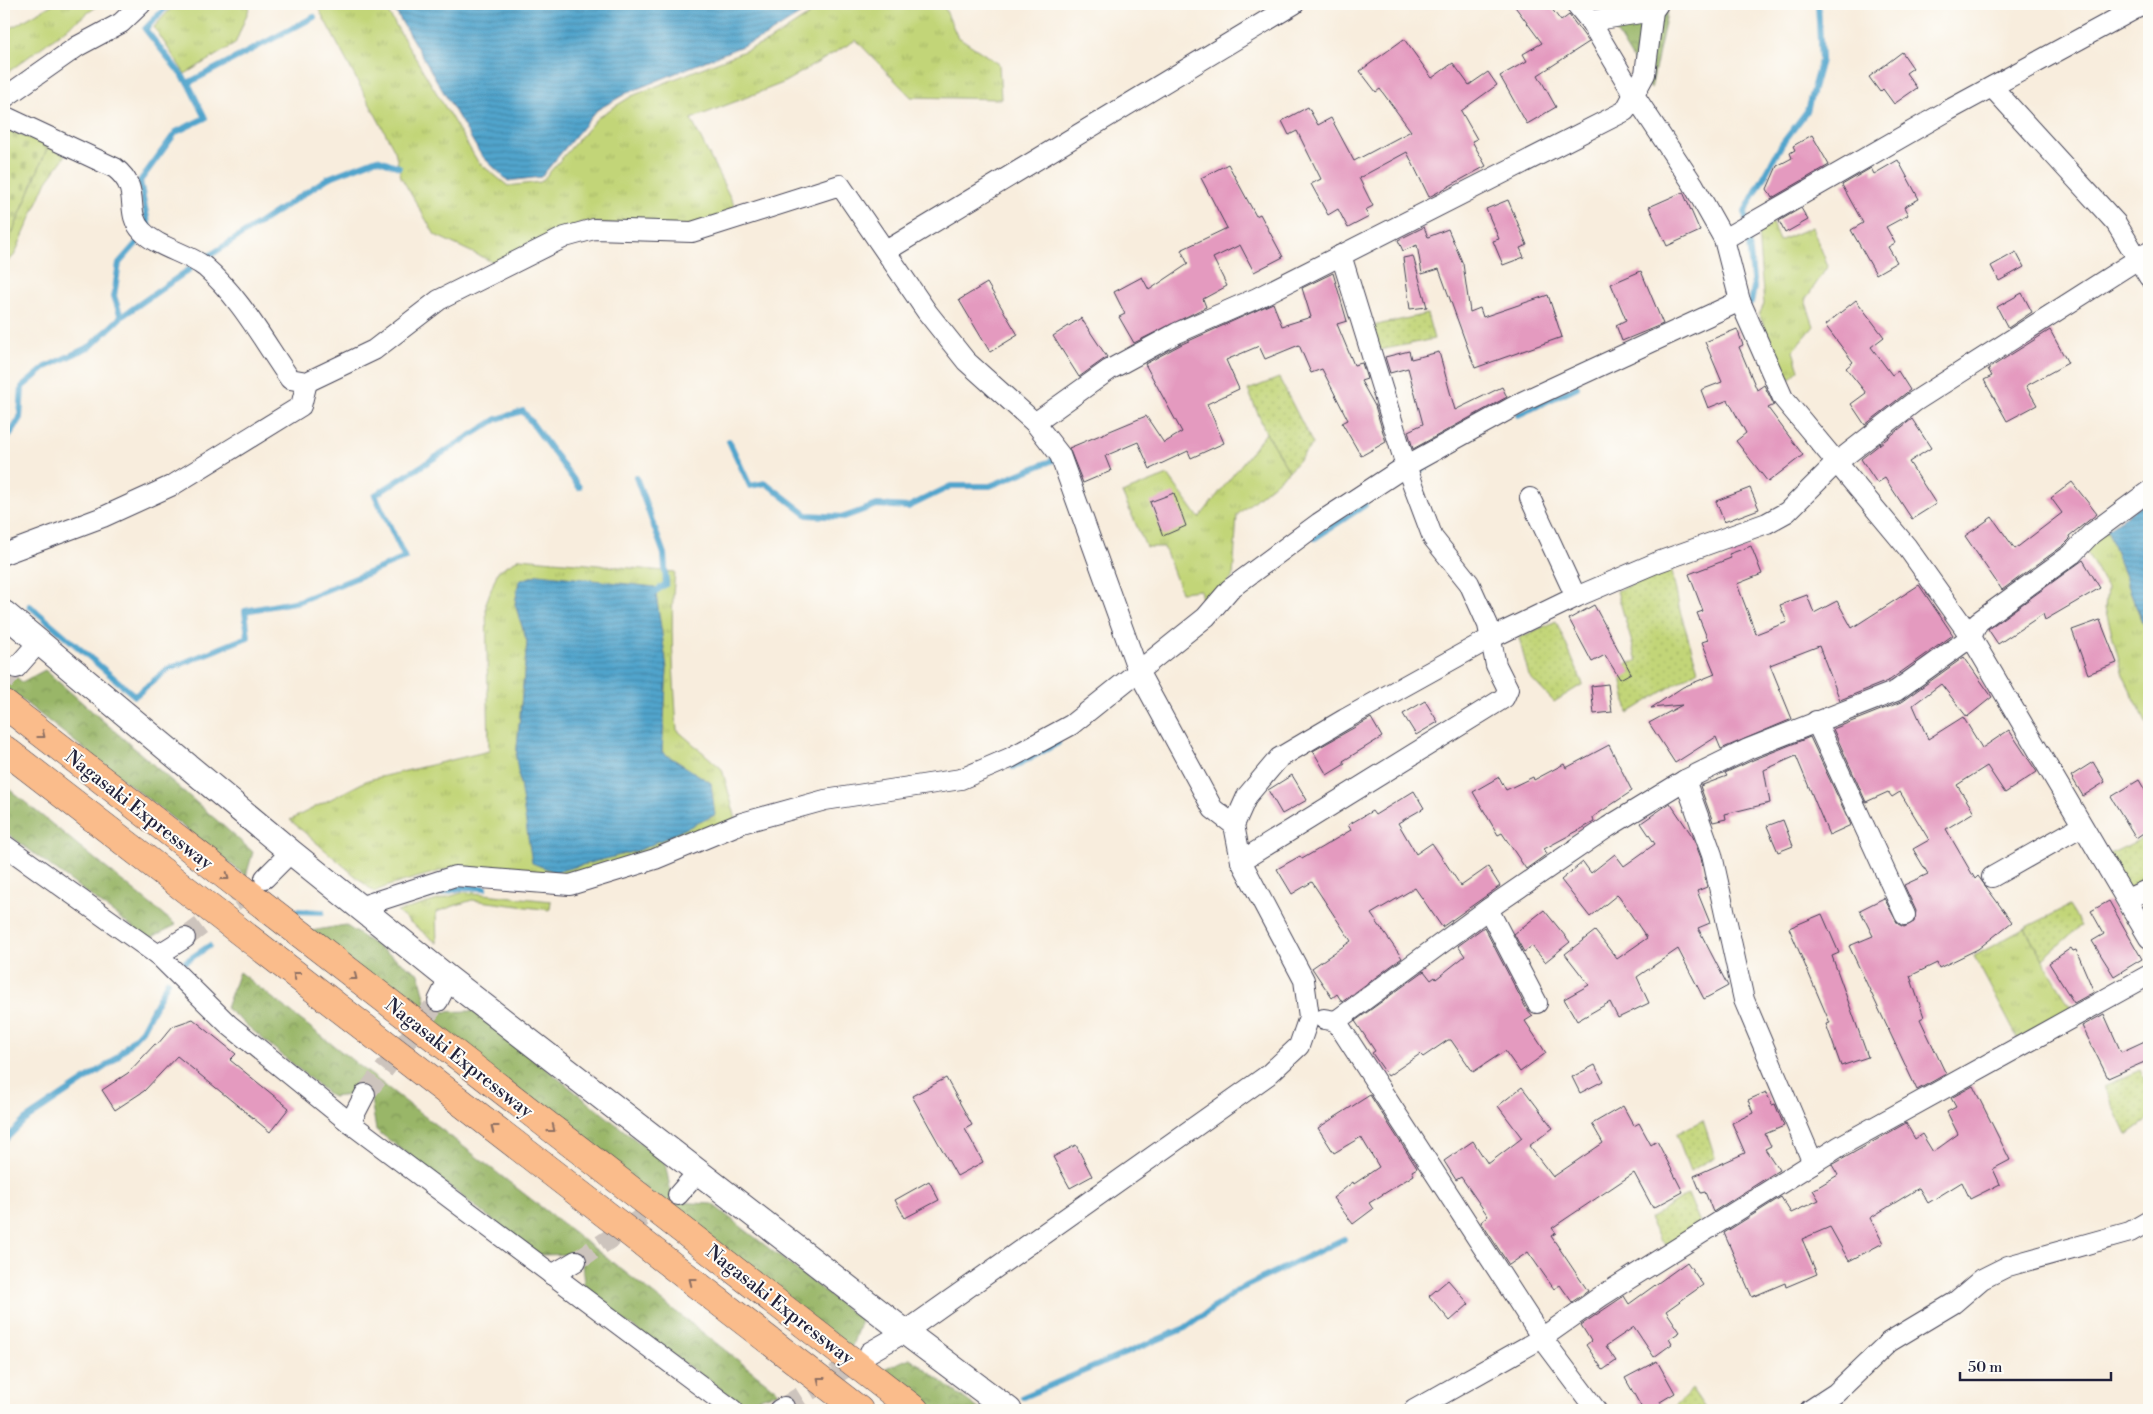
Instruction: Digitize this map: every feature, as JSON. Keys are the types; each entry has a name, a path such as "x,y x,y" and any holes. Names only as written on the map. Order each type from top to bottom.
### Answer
{"highway":[{"name":"Nagasaki Expressway","path":"4,704 915,1410"},
{"name":"Nagasaki Expressway","path":"4,749 859,1410"}],"street":[{"path":"4,98 78,46 121,23 141,4"},
{"path":"886,251 1294,4"},
{"path":"1576,4 1590,21 1634,95 1693,184 1730,235 1740,301 1783,398 1907,547 1971,637 2149,938"},
{"path":"1730,235 1992,86 2144,4"},
{"path":"1035,423 1110,370 1177,333 1257,298 1625,111 1645,74 1655,8 1590,21"},
{"path":"1992,86 2116,223 2143,256 2149,277"},
{"path":"4,116 115,168 126,176 132,191 134,219 148,235 204,267 233,297 290,379 306,382 374,350 439,300 566,237 594,229 692,232 840,185 927,312 966,361 1035,423 1060,455 1138,672 1213,809 1234,825"},
{"path":"1241,861 1504,698 1508,689 1496,665 1489,639 1488,625 1469,584 1433,538 1410,476 1341,255"},
{"path":"870,1352 905,1332 1268,1076 1299,1046 1310,1017 1304,980 1241,861 1234,825 1247,796 1278,758 1489,639 1576,597 1658,562 1767,523 1787,512 1836,463 1914,402 2143,256"},
{"path":"359,907 455,876 570,884 655,859 742,823 816,802 961,779 1010,758 1071,725 1206,617 1230,589 1319,523 1410,476 1524,401 1740,301"},
{"path":"4,554 103,517 173,485 301,406 306,382"},
{"path":"1310,1017 1336,1021 1488,909 1608,827 1685,780 1748,748 1896,691 1971,637 1978,622 2072,554 2091,534 2149,491"},
{"path":"1530,498 1576,597"},
{"path":"4,612 291,852 449,979 905,1332 1009,1410"},
{"path":"16,668 39,642"},
{"path":"1816,721 1905,915"},
{"path":"1685,780 1712,855 1744,1000 1813,1163"},
{"path":"1992,877 2082,826"},
{"path":"4,845 158,955 229,1025 350,1123 733,1410"},
{"path":"265,878 291,852"},
{"path":"2127,899 2149,889"},
{"path":"1488,909 1537,1003"},
{"path":"158,955 185,938"},
{"path":"1414,1410 1542,1338 1600,1297 1848,1142 2149,975"},
{"path":"438,1001 449,979"},
{"path":"1336,1021 1542,1338 1596,1410"},
{"path":"350,1123 365,1094"},
{"path":"678,1195 698,1172"},
{"path":"1810,1410 1836,1393 1889,1342 1954,1303 1982,1279 2008,1266 2130,1232 2149,1221"},
{"path":"552,1275 576,1261"}],"green space":[{"path":"53,4 100,4 4,75 4,32"},
{"path":"175,4 251,4 235,44 185,74 154,27"},
{"path":"316,4 383,4 478,162 508,186 541,182 598,117 632,96 767,42 826,4 943,4 957,36 999,64 1001,99 911,97 856,40 783,83 691,119 737,211 688,227 582,222 499,265 435,235 401,177 395,151"},
{"path":"1599,4 1669,4 1651,89"},
{"path":"4,127 48,146 4,253"},
{"path":"48,146 66,155 47,181 14,256 4,265 4,253"},
{"path":"1772,223 1779,241 1812,227 1828,266 1805,300 1814,326 1793,351 1799,370 1789,379 1759,315 1764,304 1758,234"},
{"path":"1427,314 1434,339 1375,351 1368,327"},
{"path":"1279,378 1313,444 1289,471 1266,433 1248,390"},
{"path":"1266,433 1289,471 1237,515 1233,577 1204,608 1200,590 1181,592 1164,547 1146,547 1122,493 1168,475 1199,518"},
{"path":"2107,529 2149,641 2149,729 2123,675 2105,608 2107,588 2085,549"},
{"path":"520,558 675,572 672,631 677,730 722,769 736,819 638,861 549,880 451,868 388,886 374,892 290,820 368,780 489,751 486,603 498,571","holes":["539,574 667,668 662,752 711,783 714,815 640,850 555,872 516,758 527,642 515,604 519,581"]},
{"path":"1671,567 1680,611 1698,670 1628,713 1619,666 1637,661 1617,591"},
{"path":"1556,621 1583,684 1554,702 1529,676 1519,638"},
{"path":"4,667 22,682 45,670 253,852 246,876 4,686"},
{"path":"4,785 176,925 148,939 4,831"},
{"path":"2149,835 2149,880 2127,889 2108,855"},
{"path":"465,892 551,901 550,910 472,900 436,912 437,943 397,912"},
{"path":"2069,906 2081,925 2043,959 2025,928"},
{"path":"345,925 419,974 429,1012 473,1011 665,1163 673,1202 712,1204 861,1320 851,1349 311,931"},
{"path":"2025,928 2071,1008 2018,1039 1974,956"},
{"path":"239,972 779,1392 742,1404 585,1293 581,1254 538,1255 376,1130 370,1093 332,1097 226,1008"},
{"path":"2140,1070 2149,1090 2149,1119 2127,1135 2104,1086"},
{"path":"1703,1120 1715,1157 1690,1171 1676,1134"},
{"path":"1688,1194 1701,1225 1671,1246 1660,1240 1649,1219"},
{"path":"910,1358 980,1410 936,1410 883,1369"},
{"path":"1692,1389 1706,1410 1671,1410"}],"water":[{"path":"391,4 817,4 764,37 627,93 597,110 541,177 508,181 481,155"},
{"path":"2149,500 2149,641 2107,529"},
{"path":"539,574 655,587 667,668 662,752 711,783 715,815 640,850 555,872 532,863 516,758 527,642 515,604 519,581"}],"building":[{"path":"1513,4 1548,4 1561,21 1569,15 1589,42 1538,75 1556,107 1527,124 1500,76 1527,61 1523,54 1542,43"},
{"path":"1404,39 1432,78 1453,63 1469,85 1488,72 1497,85 1461,111 1477,139 1472,141 1486,166 1429,197 1407,152 1359,178 1373,206 1365,210 1369,217 1348,228 1338,209 1328,215 1311,184 1321,179 1297,131 1289,135 1282,121 1308,107 1318,125 1331,118 1354,161 1411,131 1380,89 1376,92 1360,71"},
{"path":"1902,52 1913,68 1906,73 1917,88 1894,104 1883,89 1880,92 1869,77"},
{"path":"1812,135 1829,165 1772,198 1767,189 1777,166 1792,158 1790,153 1795,150 1793,146"},
{"path":"1898,160 1919,199 1904,207 1908,215 1886,227 1895,243 1888,247 1897,262 1876,274 1851,230 1863,223 1842,185 1871,168 1874,174"},
{"path":"1228,164 1256,216 1260,214 1283,257 1254,272 1240,245 1213,258 1227,286 1203,299 1206,307 1134,343 1119,317 1125,314 1114,292 1142,277 1149,290 1188,264 1181,250 1227,228 1201,178"},
{"path":"1683,192 1700,231 1667,246 1649,207"},
{"path":"1508,200 1527,245 1520,248 1524,257 1503,265 1493,241 1499,239 1486,209"},
{"path":"1801,208 1808,220 1785,233 1779,221"},
{"path":"1424,227 1428,237 1448,229 1463,264 1470,312 1480,308 1483,317 1548,295 1562,337 1475,368 1439,269 1422,274 1417,245 1403,251 1398,240"},
{"path":"2016,252 2024,267 1999,281 1991,266"},
{"path":"1413,256 1427,307 1410,309 1403,258"},
{"path":"1641,271 1663,324 1622,341 1616,325 1626,320 1611,284"},
{"path":"1333,273 1347,321 1337,324 1354,365 1362,363 1367,379 1361,381 1375,406 1386,442 1361,456 1342,423 1348,420 1322,369 1311,373 1299,345 1265,359 1259,346 1226,360 1239,389 1207,404 1224,443 1191,458 1188,451 1150,469 1138,442 1105,456 1111,471 1083,483 1069,448 1146,416 1164,443 1182,432 1145,364 1182,344 1273,303 1282,326 1311,317 1302,288"},
{"path":"987,283 1018,335 990,352 959,300"},
{"path":"2022,293 2032,312 2008,328 1997,307"},
{"path":"1856,300 1884,337 1871,347 1892,375 1898,371 1910,390 1865,425 1851,404 1866,393 1846,368 1853,362 1825,325"},
{"path":"1081,318 1107,357 1079,377 1053,336"},
{"path":"1737,329 1743,345 1739,347 1757,390 1764,385 1774,405 1768,408 1803,455 1768,482 1736,441 1746,433 1728,400 1708,408 1701,390 1722,382 1705,342"},
{"path":"2050,330 2068,363 2026,386 2037,405 2007,421 1984,380 1992,376 1988,369"},
{"path":"1409,351 1411,359 1439,352 1455,410 1502,387 1507,397 1413,449 1408,431 1423,424 1408,368 1390,373 1385,357"},
{"path":"1912,419 1931,448 1909,462 1936,504 1912,519 1885,478 1877,483 1861,459"},
{"path":"2072,482 2097,514 2069,536 2070,539 2064,545 2002,590 1965,536 1992,517 2015,549 2062,513 2051,498"},
{"path":"1750,488 1759,509 1724,522 1716,501"},
{"path":"1174,493 1186,526 1163,536 1150,502"},
{"path":"1751,546 1762,574 1737,584 1756,634 1787,622 1780,605 1807,595 1814,613 1837,601 1852,628 1919,585 1953,635 1890,680 1840,700 1819,646 1770,665 1792,719 1721,749 1716,737 1675,763 1649,723 1682,705 1651,708 1683,687 1715,674 1702,642 1708,640 1697,613 1703,611 1689,574 1731,558 1729,554"},
{"path":"2083,560 2100,588 2045,620 2043,614 1998,644 1988,629"},
{"path":"1594,605 1631,673 1620,679 1605,655 1592,662 1569,619"},
{"path":"2100,620 2117,663 2088,674 2072,630"},
{"path":"1964,657 1992,697 1967,717 1941,684 1913,705 1928,739 1963,717 1982,748 2009,730 2037,772 2005,793 1987,766 1957,785 1974,812 1946,829 1975,879 1978,876 2012,922 1978,949 1939,968 1937,963 1910,976 1924,1017 1920,1019 1946,1074 1917,1090 1849,946 1873,936 1860,910 1884,898 1898,924 1904,927 1914,922 1916,911 1904,885 1928,874 1913,849 1929,840 1900,792 1892,797 1888,792 1866,802 1833,729 1901,702"},
{"path":"1608,684 1612,712 1594,714 1591,686"},
{"path":"1425,701 1438,722 1416,735 1403,714"},
{"path":"1371,718 1382,737 1343,761 1345,764 1327,775 1313,751"},
{"path":"1810,737 1851,825 1829,835 1796,756 1764,770 1770,803 1725,814 1726,819 1713,822 1700,786 1727,776 1725,773 1753,760"},
{"path":"1609,745 1632,791 1593,817 1594,822 1544,849 1547,854 1526,869 1502,833 1498,835 1473,792 1499,777 1506,790 1533,777 1534,780 1564,764 1566,768"},
{"path":"2093,762 2105,782 2083,796 2071,776"},
{"path":"1292,775 1307,800 1282,814 1268,790"},
{"path":"2139,780 2149,797 2149,829 2136,838 2111,797"},
{"path":"1414,791 1424,808 1398,823 1416,854 1432,843 1461,886 1488,867 1500,886 1442,927 1415,888 1371,914 1402,958 1342,1002 1337,994 1332,998 1312,968 1351,941 1312,882 1292,894 1277,869 1300,856 1302,859 1351,830 1348,825 1372,811 1375,815"},
{"path":"1670,803 1693,837 1701,858 1707,887 1697,891 1710,923 1698,928 1728,986 1704,999 1678,949 1637,977 1649,1003 1618,1018 1610,1002 1577,1021 1564,999 1589,985 1565,954 1595,931 1617,959 1647,938 1617,895 1590,917 1561,880 1583,862 1591,873 1615,854 1624,866 1655,844 1641,823"},
{"path":"1783,820 1793,846 1778,852 1767,826"},
{"path":"2109,901 2142,959 2114,976 2092,941 2104,934 2091,911"},
{"path":"1544,910 1570,942 1545,962 1532,946 1524,952 1514,934"},
{"path":"1822,914 1839,953 1832,956 1868,1057 1841,1066 1826,1024 1830,1023 1789,928"},
{"path":"1484,927 1526,1008 1533,1016 1525,1021 1546,1053 1520,1072 1505,1051 1473,1072 1451,1040 1448,1040 1423,1057 1420,1054 1388,1076 1372,1053 1375,1051 1355,1021 1424,971 1431,980 1435,977 1436,979 1465,956 1458,946"},
{"path":"2071,948 2073,951 2076,950 2094,992 2074,1003 2049,963"},
{"path":"2104,1014 2121,1052 2149,1039 2149,1060 2108,1078 2082,1026"},
{"path":"193,1019 236,1054 230,1060 289,1108 270,1132 177,1056 144,1091 115,1110 102,1090 128,1073 155,1044 157,1045 173,1026"},
{"path":"1595,1065 1603,1081 1580,1093 1572,1077"},
{"path":"946,1078 972,1125 965,1129 983,1162 957,1176 912,1096"},
{"path":"1973,1086 2010,1160 1993,1169 2000,1184 1970,1199 1962,1182 1928,1203 1919,1188 1870,1218 1883,1243 1849,1261 1830,1227 1802,1239 1817,1274 1786,1287 1785,1283 1752,1297 1724,1233 1781,1197 1791,1213 1819,1200 1813,1190 1838,1175 1832,1165 1906,1123 1915,1139 1922,1134 1933,1152 1958,1134 1947,1112 1956,1107 1951,1098"},
{"path":"1522,1087 1553,1128 1529,1146 1553,1177 1603,1143 1592,1124 1623,1106 1634,1126 1639,1123 1651,1145 1657,1141 1683,1192 1653,1208 1634,1173 1552,1228 1556,1233 1551,1236 1588,1291 1572,1302 1560,1285 1554,1289 1528,1252 1509,1265 1481,1222 1488,1216 1461,1177 1456,1180 1444,1161 1473,1141 1488,1164 1522,1138 1498,1106"},
{"path":"1766,1092 1772,1105 1775,1104 1784,1126 1765,1134 1771,1146 1765,1149 1779,1170 1713,1212 1705,1192 1701,1193 1694,1176 1745,1153 1732,1123 1753,1113 1748,1100"},
{"path":"1370,1095 1417,1168 1412,1171 1414,1175 1369,1203 1373,1209 1353,1224 1333,1198 1353,1182 1354,1184 1379,1167 1361,1137 1334,1153 1318,1128"},
{"path":"1076,1145 1092,1176 1070,1188 1053,1157"},
{"path":"929,1181 939,1200 905,1218 895,1200"},
{"path":"1687,1262 1703,1285 1666,1311 1680,1332 1669,1339 1672,1344 1654,1357 1634,1327 1606,1346 1616,1361 1603,1370 1586,1345 1591,1341 1581,1325 1624,1296 1629,1304"},
{"path":"1448,1280 1469,1304 1450,1321 1429,1296"},
{"path":"1657,1361 1675,1393 1660,1402 1665,1410 1643,1410 1625,1378"}],"waterway":[{"path":"121,317 114,296 119,263 149,229 140,181 176,132 205,118 188,83 145,29 169,4"},
{"path":"1746,306 1751,303 1754,287 1745,211 1782,144 1807,111 1821,60 1818,4"},
{"path":"188,83 314,17"},
{"path":"206,258 328,178 377,159 399,167"},
{"path":"4,444 20,418 22,387 46,367 91,346 121,317 190,269"},
{"path":"1518,415 1577,387"},
{"path":"30,606 135,696 168,669 248,637 245,611 299,601 405,558 375,495 497,419 523,411 579,487"},
{"path":"729,441 750,486 766,483 807,515 844,517 877,505 908,507 951,486 990,486 1056,459"},
{"path":"1411,475 1431,464"},
{"path":"636,477 664,554 666,584 650,595"},
{"path":"1315,538 1365,505"},
{"path":"1013,767 1058,743"},
{"path":"418,898 465,887 485,888"},
{"path":"297,911 322,912"},
{"path":"185,962 209,946"},
{"path":"4,1141 25,1120 112,1062 142,1030 168,981"},
{"path":"1023,1397 1185,1328 1240,1289 1344,1239"}],"tunnel":[{"path":"4,682 16,668"},
{"path":"185,938 257,884"},
{"path":"365,1094 438,1001"},
{"path":"576,1261 666,1202"},
{"path":"784,1407 864,1356"}]}
